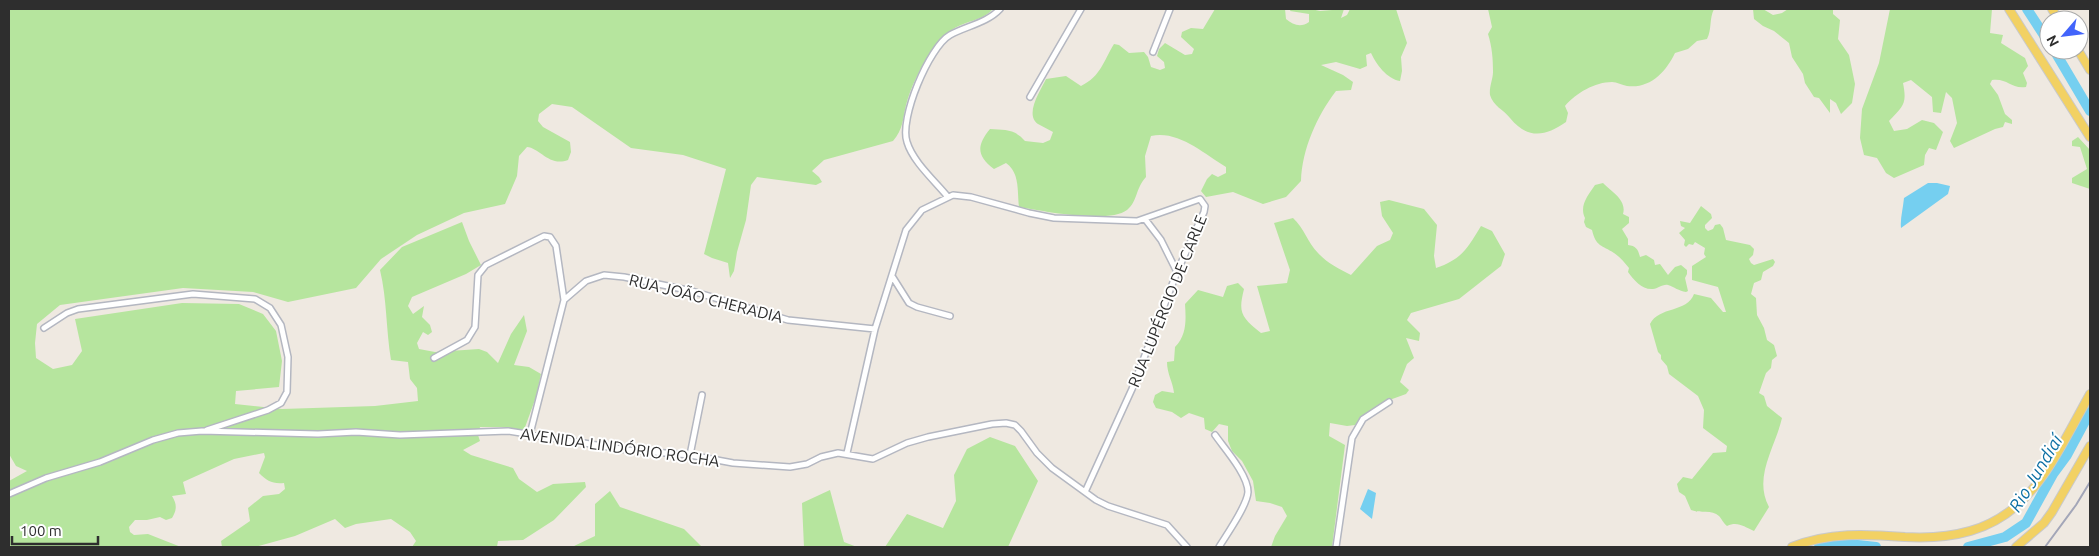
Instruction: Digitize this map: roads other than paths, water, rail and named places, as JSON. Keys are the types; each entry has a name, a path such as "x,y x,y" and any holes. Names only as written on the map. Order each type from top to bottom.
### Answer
{"main road":[{"path":"2009,9 2090,138"},
{"path":"1792,547 1830,536 1861,534 1923,538 1954,535 1973,531 1989,524 2018,506 2029,495 2045,472 2090,394"},
{"path":"2025,547 2039,534 2090,446"},
{"path":"2016,547 2044,523"}],"street":[{"path":"948,197 907,143 905,133 912,94 939,45 949,35 977,24 1000,9"},
{"path":"1030,97 1081,9"},
{"path":"1152,52 1170,9"},
{"name":"RUA LUPÉRCIO DE CARLE","path":"847,453 875,329 906,230 922,210 952,195 971,197 1029,214 1054,218 1112,221 1145,219 1200,199 1204,202 1204,212 1177,272 1132,389 1085,492"},
{"path":"1145,219 1161,240 1177,272"},
{"path":"434,358 467,340 475,327 478,275 486,265 544,236 550,237 556,246 564,300 530,434"},
{"name":"RUA JOÃO CHERADIA","path":"564,300 586,282 604,275 624,277 692,291 788,320 875,329"},
{"path":"892,276 909,303 950,316"},
{"path":"44,328 67,313 78,310 194,294 255,299 270,308 281,325 288,357 287,392 281,402 268,410 202,431"},
{"path":"690,455 702,395"},
{"path":"1336,547 1352,438 1363,419 1389,402"},
{"name":"AVENIDA LINDÓRIO ROCHA","path":"9,494 46,478 100,462 153,440 178,433 202,431 318,434 356,432 400,435 508,431 638,452 690,455 733,463 790,467 807,464 830,454 847,453 862,459 873,459 928,437 1006,423 1015,425 1044,461 1085,492 1108,506 1167,525 1187,547"},
{"path":"1215,436 1243,475 1248,491 1246,500 1219,547"}],"water":[{"path":"1928,183 1950,186 1948,194 1901,228 1904,198"},
{"path":"1368,489 1376,493 1372,519 1360,509"}],"waterway":[{"name":"Rio Jundiaí","path":"2027,9 2039,28"},
{"name":"Rio Jundiaí","path":"2060,60 2090,111"},
{"name":"Rio Jundiaí","path":"1968,547 2005,537 2026,523 2053,474 2067,455 2090,412"},
{"name":"Rio Jundiaí","path":"1819,547 1848,544 1876,547"}],"railway":[{"path":"2045,547 2076,505 2090,482"}]}
